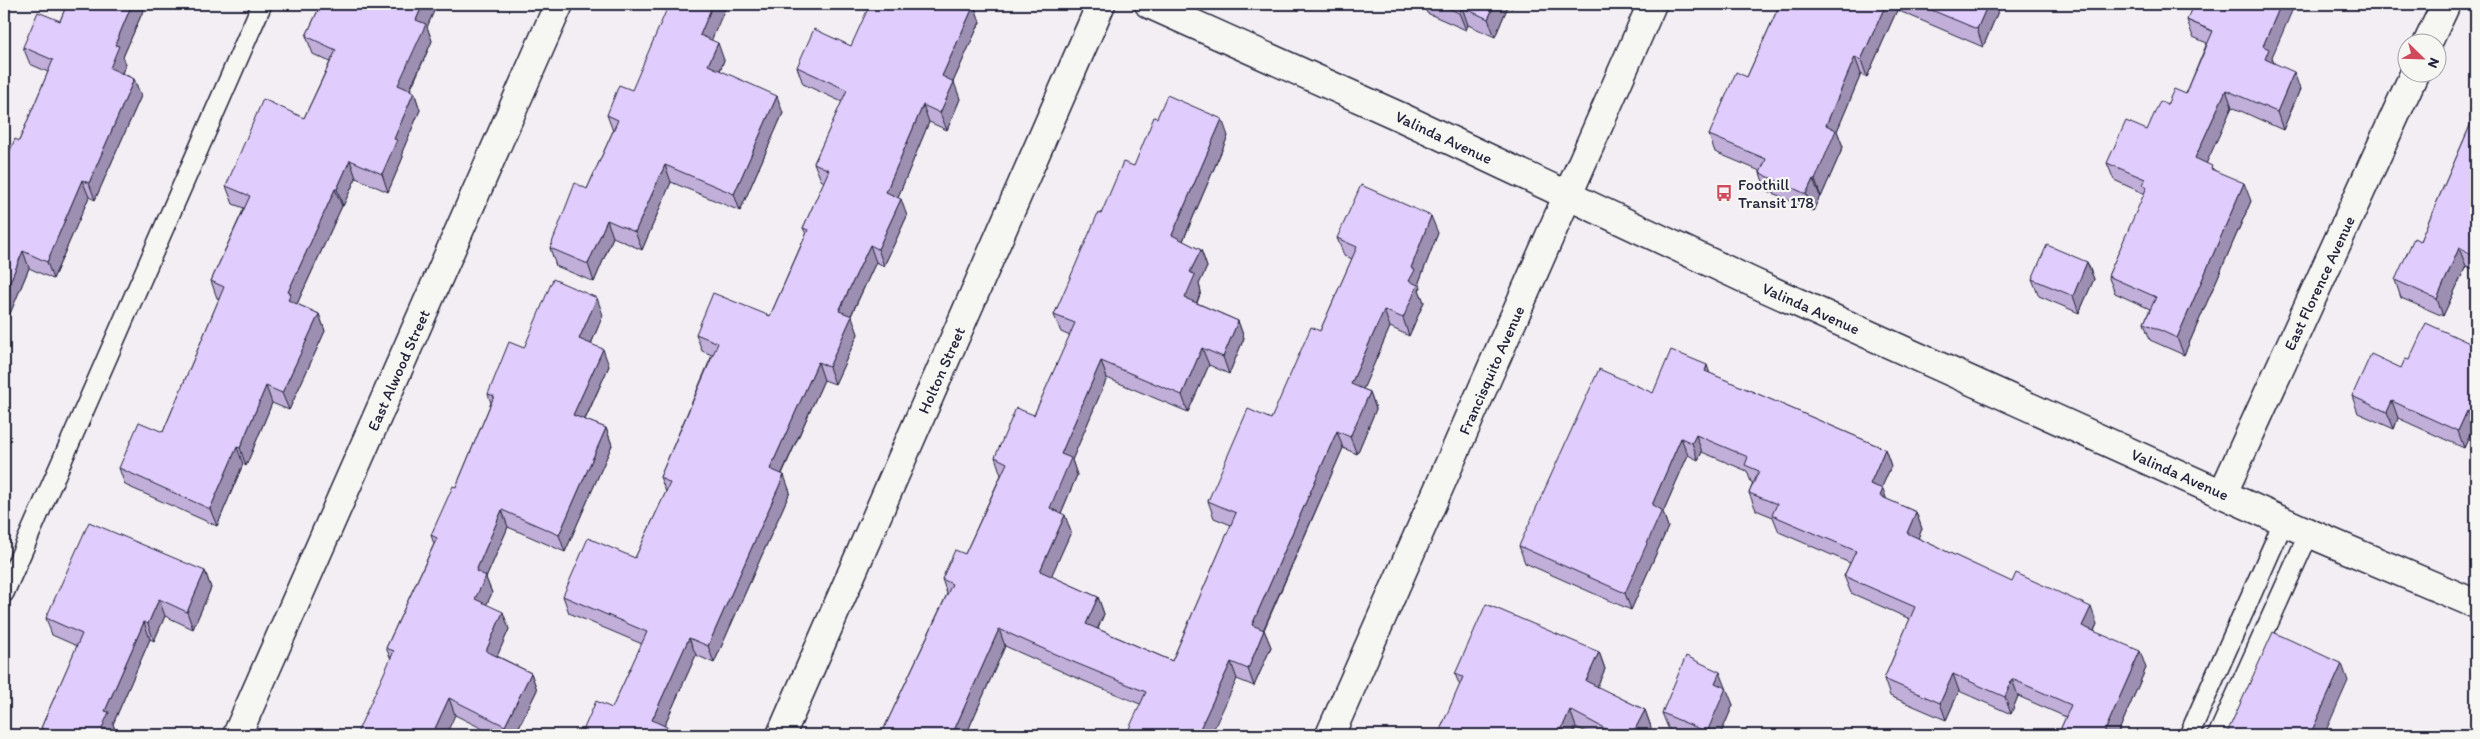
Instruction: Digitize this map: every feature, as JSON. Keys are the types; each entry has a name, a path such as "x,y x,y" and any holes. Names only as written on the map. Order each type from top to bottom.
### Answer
{"street":[{"name":"East Alwood Street","path":"237,735 559,4"},
{"name":"Holton Street","path":"781,735 1101,4"},
{"name":"Valinda Avenue","path":"1149,4 1568,194 1761,286 2309,533 2476,604"},
{"name":"Francisquito Avenue","path":"1330,735 1652,4"},
{"path":"2433,32 2446,4"},
{"name":"East Florence Avenue","path":"2223,493 2410,82"}],"lane":[{"path":"4,593 262,4"},
{"path":"2189,735 2284,521"},
{"path":"2218,735 2309,533"}],"building":[{"path":"67,4 132,4 115,45 119,46 110,68 134,79 89,183 82,180 47,262 23,251 4,296 4,164 15,139 19,141 53,60 23,47 38,12 60,21"},
{"path":"321,4 423,4 416,20 426,24 398,85 414,92 394,139 397,140 382,174 350,160 337,189 335,189 288,292 291,294 288,300 319,314 282,393 266,386 240,448 237,447 210,509 119,468 139,422 163,432 224,287 211,281 250,196 226,186 263,99 304,118 336,50 306,36"},
{"path":"669,4 713,4 700,35 718,43 708,65 777,96 734,194 665,165 635,232 607,220 588,264 550,248 575,183 587,189 618,120 607,115 619,85 632,90"},
{"path":"870,4 974,5 942,76 954,82 940,113 923,105 886,192 901,199 878,249 870,245 839,311 852,316 829,367 818,362 770,469 784,475 708,646 689,638 652,720 669,728 666,735 581,735 596,701 612,708 647,632 563,596 588,538 635,558 670,483 660,477 718,343 696,334 713,293 770,316 808,230 803,228 829,170 814,163 847,90 797,67 814,29 851,46"},
{"path":"1439,4 1495,4 1488,19 1462,7 1459,13"},
{"path":"1780,4 1886,4 1861,60 1855,57 1826,125 1836,130 1815,180 1813,179 1806,194 1760,173 1766,159 1709,135 1736,72 1747,77"},
{"path":"1917,4 1988,4 1977,29"},
{"path":"2193,4 2281,4 2263,46 2269,49 2265,59 2294,72 2277,112 2226,90 2195,158 2212,166 2211,169 2244,183 2177,338 2144,323 2156,297 2108,276 2147,187 2142,185 2145,179 2107,163 2126,121 2147,130 2160,101 2167,105 2174,89 2186,94 2213,31 2187,20"},
{"path":"1167,95 1222,119 1172,235 1201,250 1190,272 1195,275 1185,298 1238,321 1223,357 1202,348 1182,395 1101,361 1061,454 1071,458 1050,508 1065,515 1040,571 1098,597 1086,624 1172,661 1236,513 1208,501 1248,409 1271,419 1311,327 1320,331 1357,247 1337,238 1361,185 1431,216 1411,268 1415,270 1409,281 1418,285 1403,318 1384,310 1351,384 1370,392 1350,437 1337,431 1252,625 1264,630 1248,669 1231,662 1197,735 1126,735 1146,692 999,629 952,735 881,735 952,584 942,579 955,550 965,554 1007,463 995,457 1016,408 1034,415 1075,323 1054,315 1098,213 1101,214 1123,162 1134,166 1154,117 1157,118"},
{"path":"2476,112 2476,256 2459,248 2437,299 2395,280 2414,238 2420,241"},
{"path":"2047,245 2087,262 2073,296 2032,279"},
{"path":"553,279 597,298 579,339 603,349 573,415 606,428 559,535 502,510 476,571 486,576 475,599 503,612 486,651 531,673 505,726 449,698 432,735 356,735 394,651 386,648 437,538 431,535 453,486 456,487 494,396 488,394 509,342 524,348"},
{"path":"2426,323 2476,346 2476,415 2467,411 2458,431 2392,401 2387,412 2352,396 2371,354 2401,368 2405,359 2409,360"},
{"path":"1671,350 1707,365 1705,371 1885,449 1870,484 1883,489 1880,496 1916,512 1907,533 2012,582 2016,573 2091,607 2082,626 2140,651 2103,735 2058,735 2071,705 2012,679 2005,697 1953,674 1940,703 1884,679 1915,607 1844,576 1856,551 1772,515 1777,504 1749,493 1759,471 1745,465 1748,457 1696,435 1692,443 1681,438 1652,505 1662,510 1625,593 1519,546 1599,369 1653,393"},
{"path":"89,522 205,571 187,612 159,599 148,624 144,622 105,711 109,712 102,728 120,735 51,735 52,733 41,728 82,634 46,618"},
{"path":"1486,604 1599,652 1586,681 1645,710 1632,735 1617,735 1570,710 1559,735 1438,735 1463,677 1455,674"},
{"path":"2273,632 2342,664 2310,735 2226,735"},
{"path":"1686,656 1720,672 1715,683 1726,688 1707,732 1662,713"}],"place":[{"name":"Foothill Transit 178","path":"1724,193"}]}
